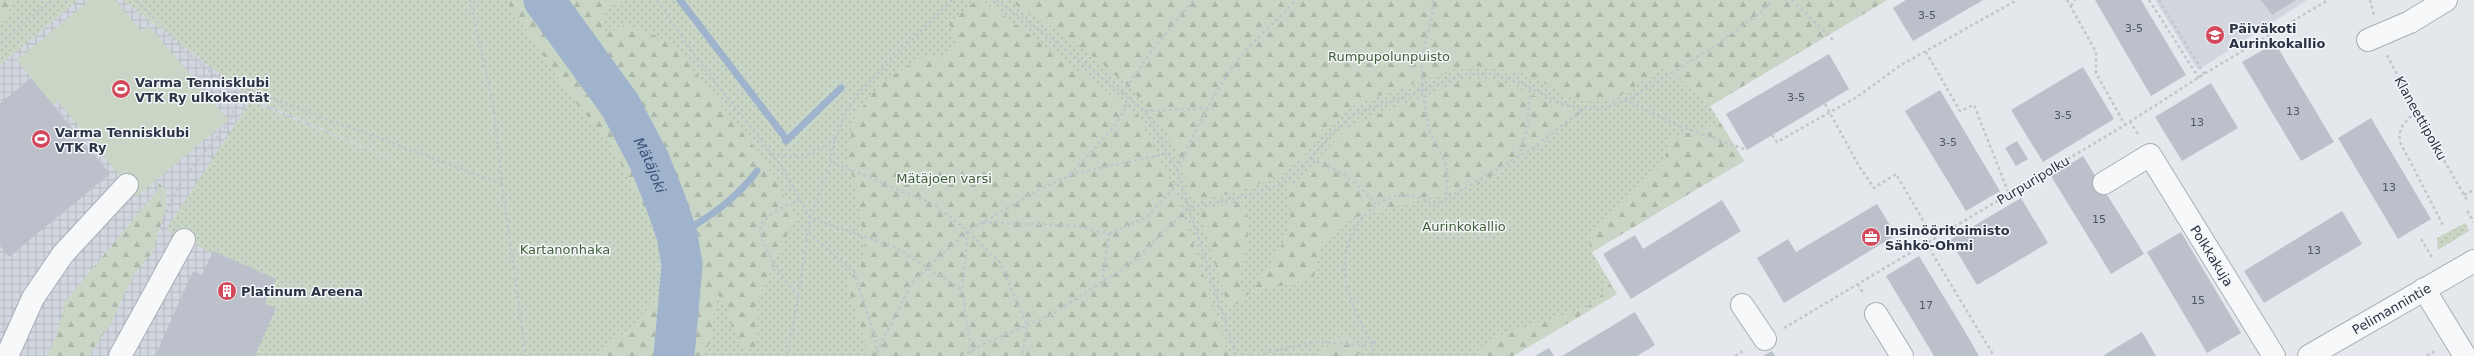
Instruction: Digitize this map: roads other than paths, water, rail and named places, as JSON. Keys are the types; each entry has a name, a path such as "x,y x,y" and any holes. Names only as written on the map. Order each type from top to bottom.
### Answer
{"street":[{"path":"2373,37 2410,22 2446,0"},
{"name":"Polkkakuja","path":"2104,183 2150,155 2274,356"},
{"path":"7,356 33,298 63,254 127,185"},
{"path":"120,356 182,244"},
{"name":"Pelimannintie","path":"2309,356 2474,261"},
{"path":"2424,290 2465,356"},
{"path":"1742,305 1765,339"},
{"path":"1876,314 1902,356"}],"waterway":[{"name":"Mätäjoki","path":"544,0 620,105 649,160 666,203 677,235 682,265 674,356"},
{"path":"680,0 787,140"},
{"path":"786,141 841,88"},
{"path":"677,235 721,208 740,191 757,171"}],"place":[{"name":"Päiväkoti Aurinkokallio","path":"2215,35"},
{"name":"Varma Tennisklubi VTK Ry ulkokentät","path":"121,89"},
{"name":"Varma Tennisklubi VTK Ry","path":"41,139"},
{"name":"Insinööritoimisto Sähkö-Ohmi","path":"1871,237"},
{"name":"Platinum Areena","path":"227,291"}],"park label":[{"name":"Rumpupolunpuisto","path":"1389,56"},
{"name":"Mätäjoen varsi","path":"944,178"},
{"name":"Aurinkokallio","path":"1464,226"},
{"name":"Kartanonhaka","path":"565,249"}]}
